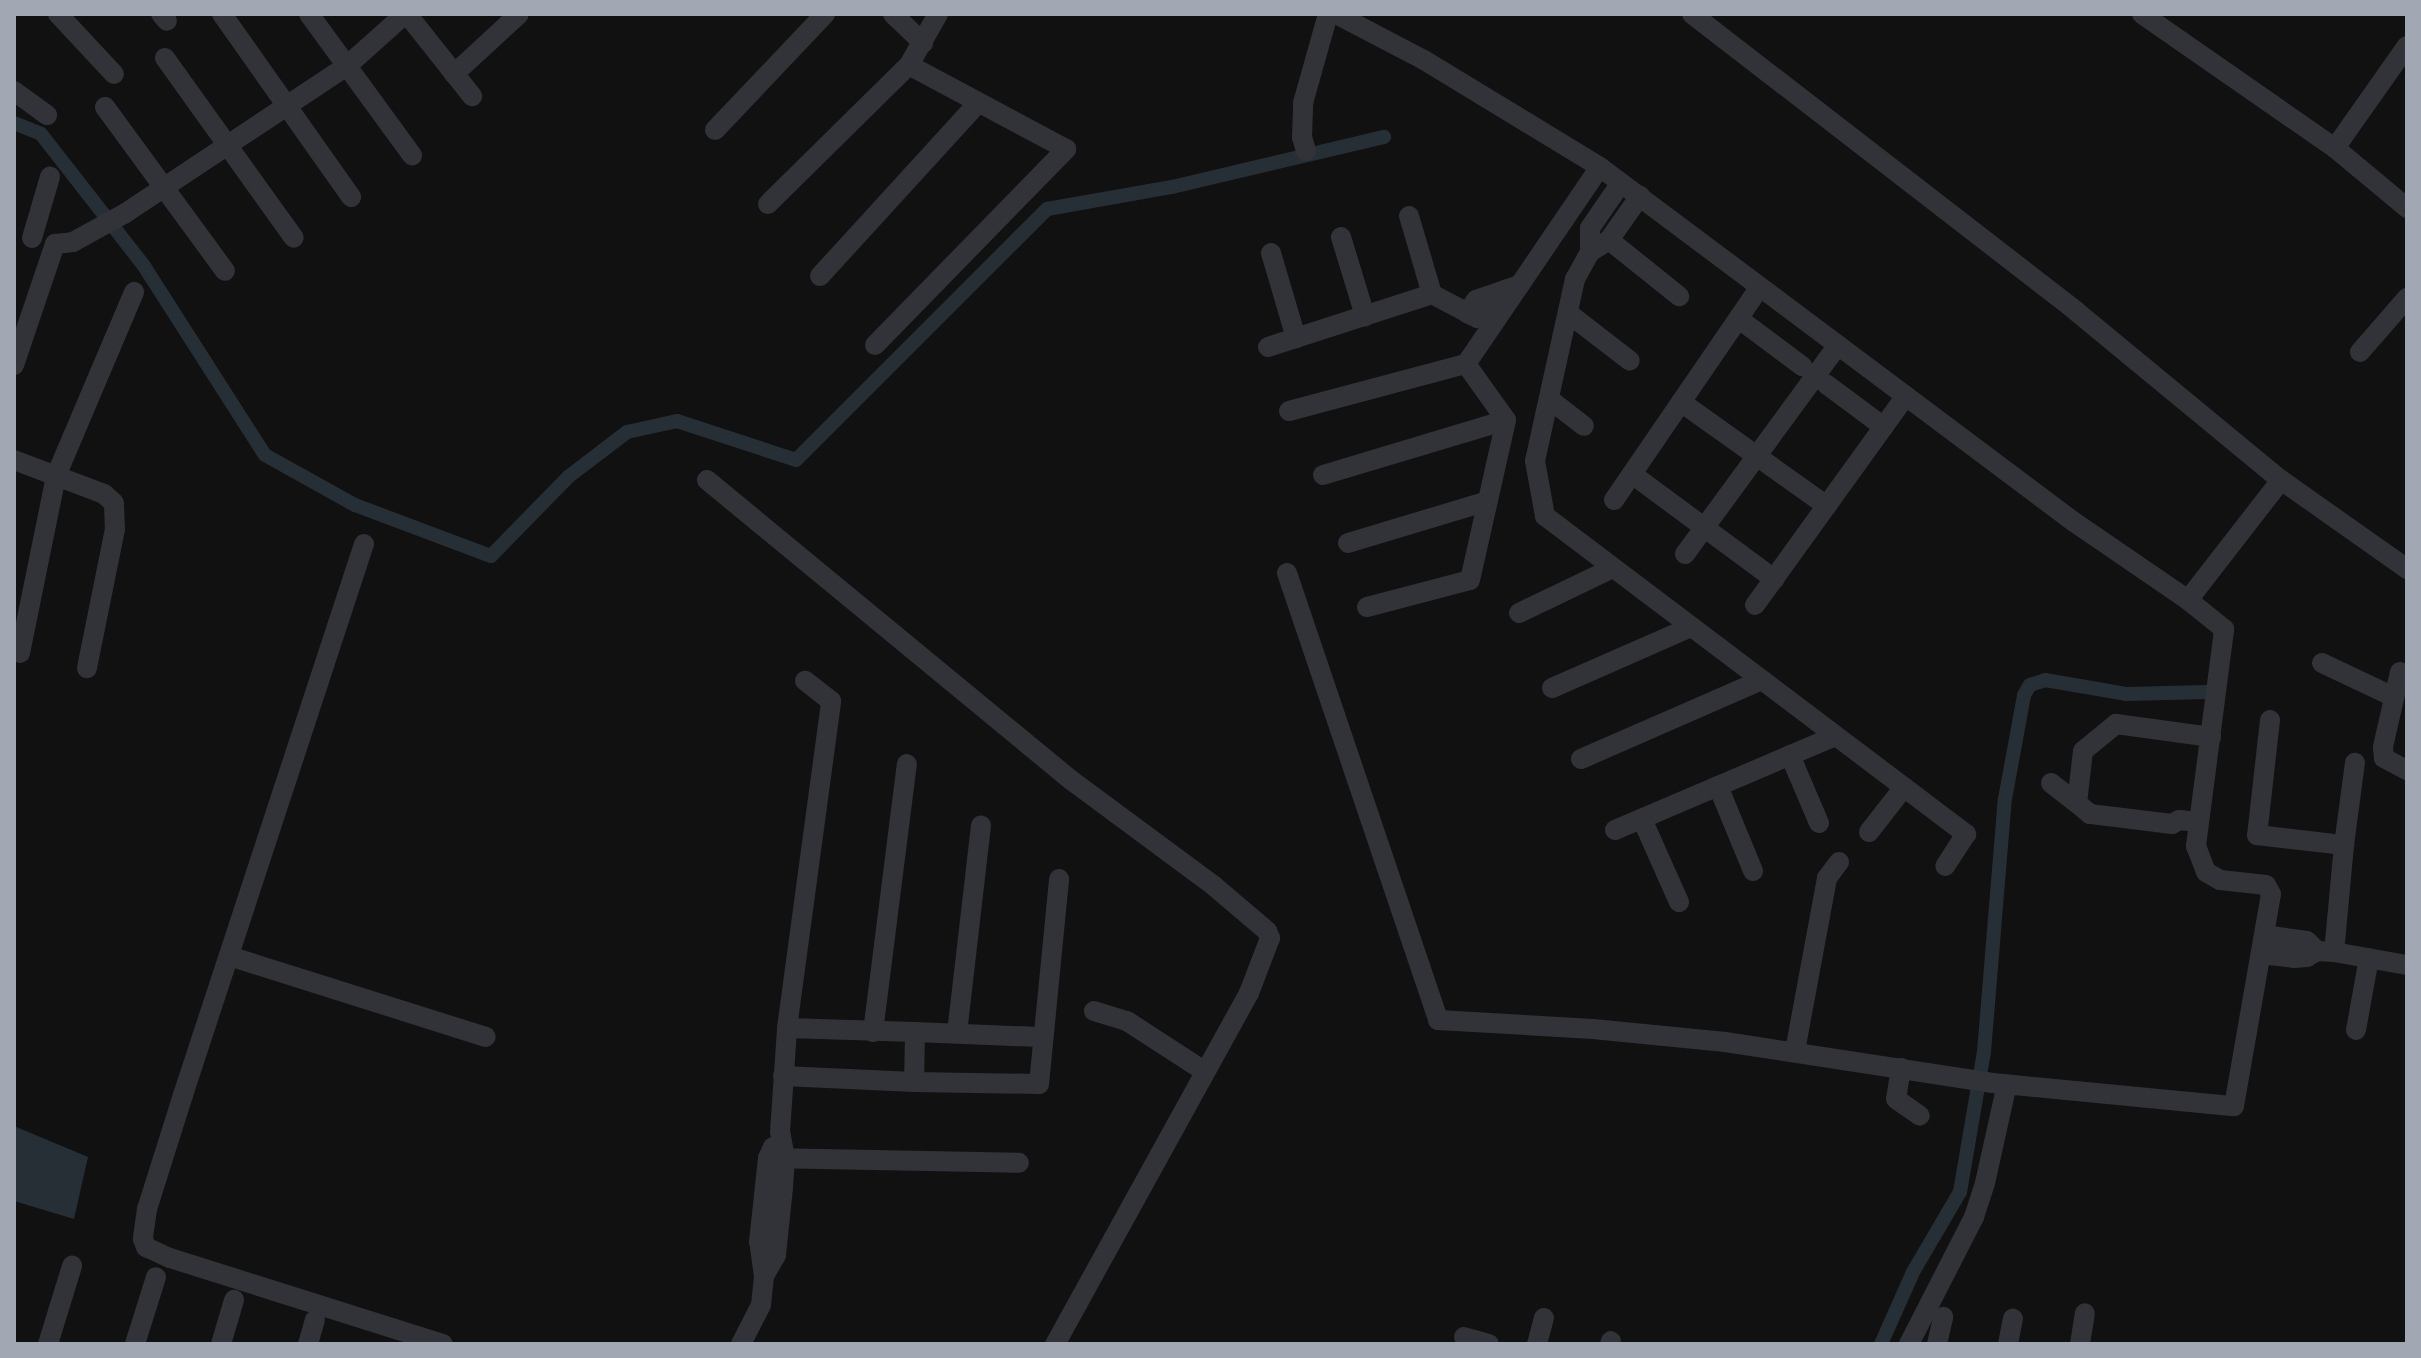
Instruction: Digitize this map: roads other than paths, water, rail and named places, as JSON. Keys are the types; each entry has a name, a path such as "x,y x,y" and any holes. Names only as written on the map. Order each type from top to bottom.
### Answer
{"street":[{"path":"58,14 114,74"},
{"path":"222,14 351,197"},
{"path":"309,14 412,155"},
{"path":"50,177 23,236 55,244 73,242 124,214 348,65 406,14 472,96"},
{"path":"454,74 519,14"},
{"path":"715,130 825,14"},
{"path":"893,14 923,43"},
{"path":"768,204 909,65 938,14"},
{"path":"1306,151 1302,137 1303,103 1328,14"},
{"path":"1287,573 1438,1020 1593,1029 1795,1051 1992,1083 2234,1106 2271,894 2266,885 2220,880 2206,872 2196,846 2224,629 2188,600 2074,522 1600,167 1424,60 1336,14"},
{"path":"1692,14 2077,312 2281,480 2407,569"},
{"path":"2142,14 2335,148 2407,208"},
{"path":"2335,148 2407,46"},
{"path":"165,58 229,143 294,238"},
{"path":"875,345 1066,149 909,65"},
{"path":"16,87 47,115"},
{"path":"820,276 977,104"},
{"path":"105,107 225,271"},
{"path":"1289,411 1466,364 1600,167"},
{"path":"1590,252 1590,228 1621,183"},
{"path":"1640,196 1609,240 1590,252 1575,279 1535,461 1545,516 1966,834 1945,866"},
{"path":"1409,216 1432,294 1478,318 1503,309"},
{"path":"1341,237 1365,316"},
{"path":"1609,240 1679,296"},
{"path":"14,365 55,244"},
{"path":"1271,253 1296,338"},
{"path":"1467,313 1476,300 1519,285"},
{"path":"1614,500 1760,287"},
{"path":"20,653 56,476 134,292"},
{"path":"1268,347 1432,294"},
{"path":"2360,352 2407,298"},
{"path":"1568,313 1630,361"},
{"path":"1739,319 1802,366"},
{"path":"1685,554 1838,345"},
{"path":"1367,607 1470,580 1506,420 1466,364"},
{"path":"1826,384 1884,427"},
{"path":"1755,605 1906,396"},
{"path":"1549,399 1584,426"},
{"path":"1681,402 1827,506"},
{"path":"1323,475 1506,420"},
{"path":"14,460 104,494 114,503 116,513 87,668"},
{"path":"1632,474 1774,579"},
{"path":"707,480 1071,780 1214,886 1267,931 1268,945 1249,993 1055,1344"},
{"path":"2188,600 2281,480"},
{"path":"1348,543 1488,501"},
{"path":"364,544 147,1209 143,1239 146,1247 254,1287 443,1344"},
{"path":"1519,613 1613,568"},
{"path":"1552,688 1691,627"},
{"path":"2322,663 2394,697"},
{"path":"2400,672 2384,758 2407,770"},
{"path":"1581,759 1762,680"},
{"path":"741,1344 761,1305 764,1276 776,1255 776,1158 787,1028 831,701 805,681"},
{"path":"2270,720 2257,835 2344,845"},
{"path":"2077,803 2083,751 2116,724 2211,737"},
{"path":"1615,830 1835,736"},
{"path":"1790,755 1819,823"},
{"path":"2326,952 2355,763"},
{"path":"873,1032 907,764"},
{"path":"2051,783 2090,814 2172,824 2196,846"},
{"path":"1718,786 1753,871"},
{"path":"1869,832 1904,787"},
{"path":"1642,819 1679,902"},
{"path":"2172,824 2179,820 2198,822"},
{"path":"957,1033 981,825"},
{"path":"1795,1051 1827,878 1839,862"},
{"path":"783,1076 1039,1084 1041,1037 1059,879"},
{"path":"2263,944 2294,958 2326,952 2407,965"},
{"path":"229,956 486,1037"},
{"path":"2356,1030 2369,958"},
{"path":"1094,1011 1127,1021 1204,1071"},
{"path":"787,1028 1041,1037"},
{"path":"914,1082 915,1032"},
{"path":"1901,1068 1896,1099 1920,1116"},
{"path":"1909,1344 1974,1217 1985,1183 1992,1083"},
{"path":"776,1158 1019,1163"},
{"path":"48,1344 72,1266"},
{"path":"135,1344 156,1277"},
{"path":"221,1344 234,1300"},
{"path":"2080,1344 2085,1313"},
{"path":"1937,1344 1943,1317"},
{"path":"1537,1344 1544,1318"},
{"path":"2008,1344 2013,1318"},
{"path":"308,1344 315,1320"},
{"path":"1464,1337 1489,1344"}],"waterway":[{"path":"14,123 41,134 144,266 265,455 355,505 491,556 568,477 627,432 677,421 796,460 1047,209 1172,187 1384,137"},
{"path":"1881,1344 1913,1272 1960,1192 1984,1052 2005,799 2024,695 2030,685 2045,680 2126,694 2207,692"}]}
